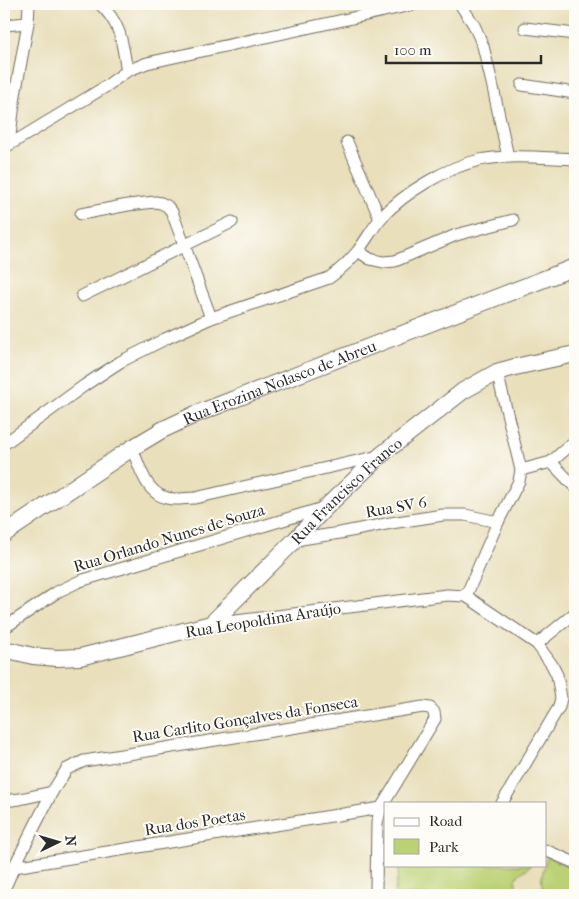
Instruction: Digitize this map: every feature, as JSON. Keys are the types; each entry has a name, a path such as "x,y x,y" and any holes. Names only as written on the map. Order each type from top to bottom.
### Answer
{"street":[{"path":"100,4 113,18 120,34 127,71"},
{"path":"6,146 105,87 127,71 147,63 416,4"},
{"path":"460,4 474,25 483,46 508,157"},
{"path":"6,146 9,96 32,5"},
{"path":"4,25 28,23"},
{"path":"524,28 575,34"},
{"path":"522,86 575,93"},
{"path":"347,142 380,219"},
{"path":"5,439 120,362 165,339 211,318 329,278 341,269 358,251 380,219 402,199 427,182 457,167 480,160 508,157 575,159"},
{"path":"81,214 155,202 167,206 172,212 211,318"},
{"path":"358,251 370,259 383,262 395,261 456,235 512,220"},
{"path":"82,296 232,222"},
{"name":"Rua Erozina Nolasco de Abreu","path":"4,534 132,448 162,430 196,414 575,268"},
{"name":"Rua Francisco Franco","path":"211,624 325,508 381,455 463,391 497,372 532,362 575,354"},
{"path":"497,372 521,470 519,481 498,522 466,596 537,644 552,664 557,675 561,698 559,707 503,802"},
{"path":"521,470 551,462 575,441"},
{"path":"132,448 148,485 158,495 174,499 196,498 381,455"},
{"path":"551,462 575,487"},
{"name":"Rua Orlando Nunes de Souza","path":"4,628 57,592 80,581 325,508"},
{"name":"Rua SV 6","path":"295,540 443,515 465,515 498,522"},
{"name":"Rua Leopoldina Araújo","path":"4,649 33,656 80,657 211,624 447,595 466,596"},
{"path":"537,644 575,613"},
{"name":"Rua Carlito Gonçalves da Fonseca","path":"52,792 67,769 84,761 423,707 430,708 434,712 435,719 385,802"},
{"path":"4,801 52,792"},
{"path":"4,892 14,867 52,792"},
{"name":"Rua Carlito Gonçalves da Fonseca","path":"381,808 384,803"},
{"path":"374,895 376,891 377,823 381,808"},
{"name":"Rua dos Poetas","path":"14,867 381,808"},
{"path":"546,850 575,863"}],"green space":[{"path":"547,856 575,870 575,895 546,895 543,890 542,881"},
{"path":"400,866 530,866 518,875 516,881 516,887 522,895 394,895"}]}
